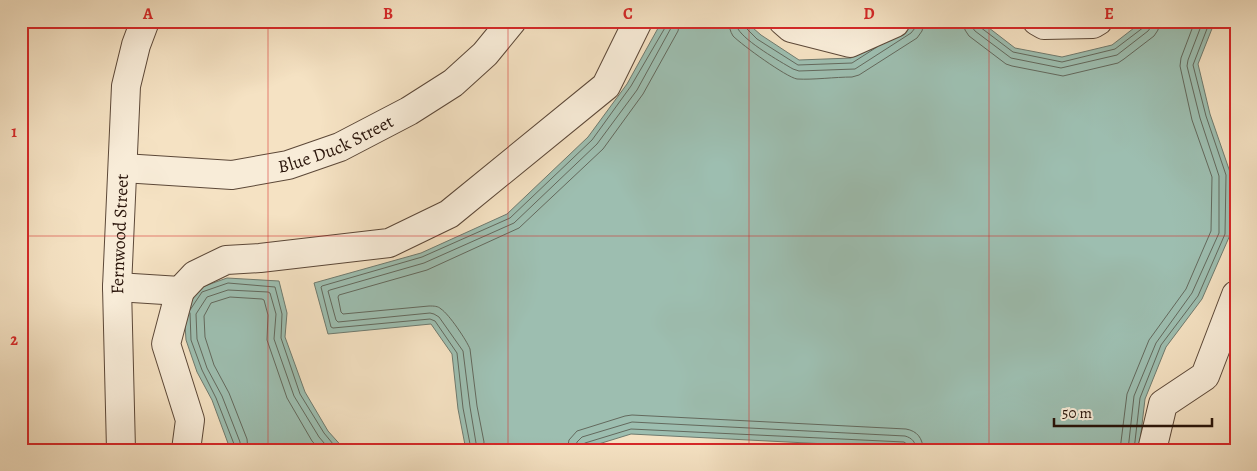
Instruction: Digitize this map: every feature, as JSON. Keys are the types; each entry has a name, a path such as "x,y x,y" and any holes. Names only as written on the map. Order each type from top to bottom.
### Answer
{"street":[{"name":"Fernwood Street","path":"121,450 117,287 126,86 136,45 145,21"},
{"name":"Blue Duck Street","path":"123,168 232,175 288,165 340,147 409,110 453,83 485,54 512,21"},
{"path":"186,450 190,420 166,344 180,290 195,275 226,260 260,258 389,243 450,214 606,86 638,21"},
{"path":"783,21 791,28 850,43 896,21"},
{"path":"1037,21 1044,25 1093,24 1098,21"},
{"path":"117,287 180,290"},
{"path":"1152,450 1163,404 1205,376 1236,295"}],"water":[{"path":"662,21 745,21 761,35 799,60 851,58 906,21 980,21 1015,48 1062,57 1112,45 1143,21 1215,21 1198,64 1210,114 1231,175 1230,235 1202,299 1166,347 1145,399 1139,450 944,450 631,434 579,450 464,450 465,445 458,409 452,354 431,324 328,334 314,283 421,253 507,214 588,137 627,84"},
{"path":"227,278 279,281 287,313 285,337 305,392 328,431 345,450 228,450 229,446 212,400 197,372 186,340 184,310 199,288"}]}
